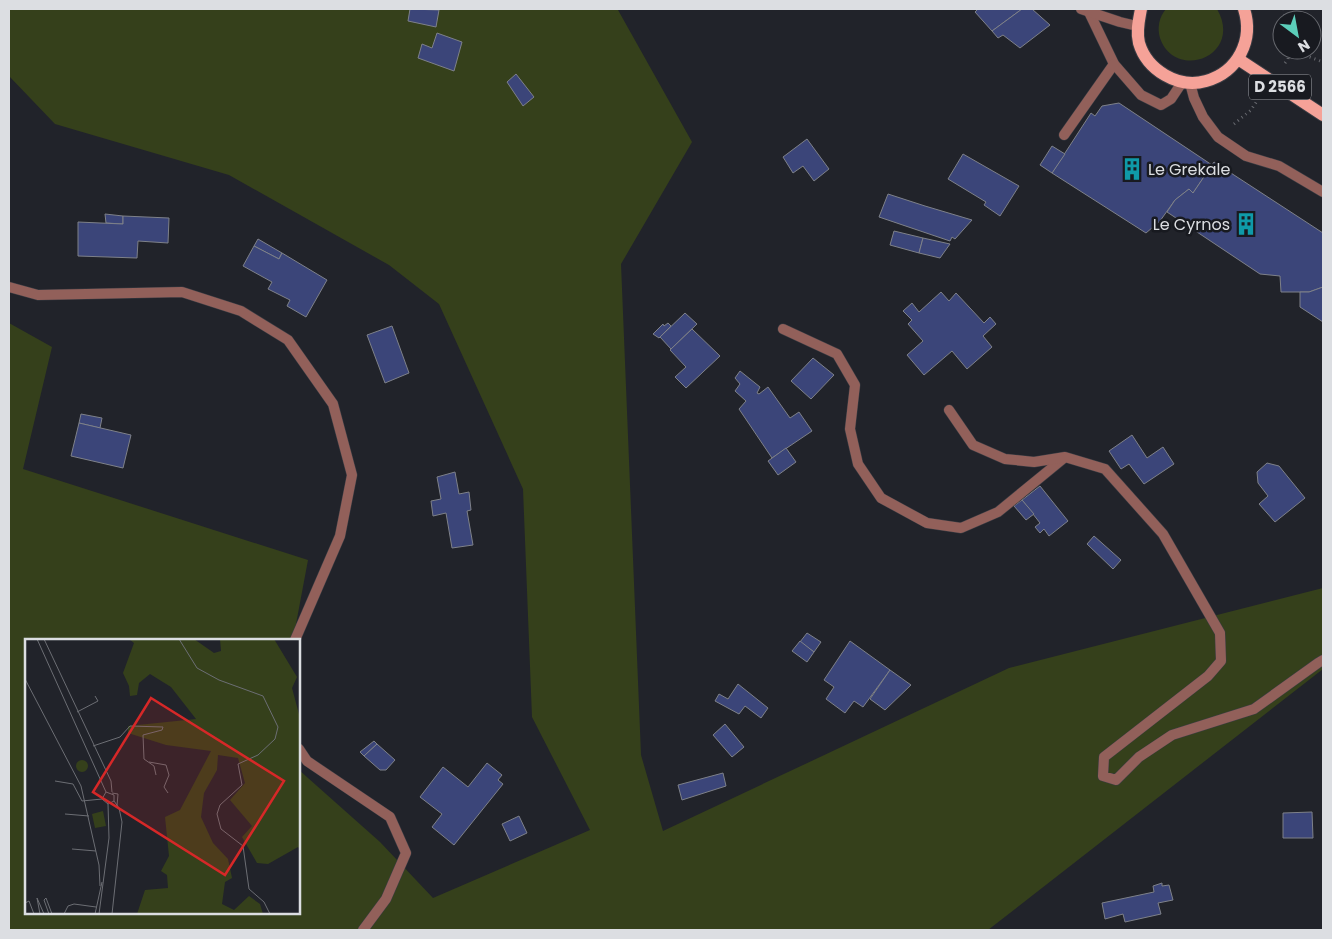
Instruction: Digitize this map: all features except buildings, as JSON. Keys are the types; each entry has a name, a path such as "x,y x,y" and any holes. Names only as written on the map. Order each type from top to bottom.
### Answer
{"main road":[{"path":"1141,9 1137,26 1139,43 1146,59 1158,71 1173,80 1187,82 1205,82 1218,76 1238,59 1245,46 1248,32 1247,17 1244,9"},
{"name":"D 2566","path":"1238,59 1323,115"}],"street":[{"path":"1085,10 1137,26"},
{"path":"1085,10 1114,64 1140,95 1161,105 1171,99 1187,82 1204,117 1218,137 1246,156 1280,166 1323,192"},
{"path":"1064,135 1114,64"},
{"path":"9,287 38,295 182,292 241,311 288,340 333,404 352,475 340,536 295,639"},
{"path":"783,329 837,354 855,385 850,429 858,464 881,498 927,523 961,528 998,512 1065,458"},
{"path":"949,410 973,445 1005,459 1034,462 1065,458 1106,469 1163,534 1220,633 1221,661 1208,676 1104,757 1103,776 1116,780 1139,757 1172,736 1254,709 1323,660"},
{"path":"300,750 307,761 390,817 406,853 386,899 364,930"}],"green space":[{"path":"9,9 618,10 692,142 621,264 641,755 663,831 1009,668 1323,588 1323,669 988,930 9,930 9,323 52,347 23,469 308,560 293,639 25,639 25,914 300,914 300,771 380,842 433,898 590,830 532,717 523,489 439,304 389,265 229,175 55,124 9,76"},
{"path":"1166,9 1217,9 1223,26 1222,40 1215,50 1204,58 1192,61 1179,59 1168,51 1160,38 1159,23"}],"place":[{"name":"Le Grekale","path":"1132,169"},
{"name":"Le Cyrnos","path":"1246,224"}]}
